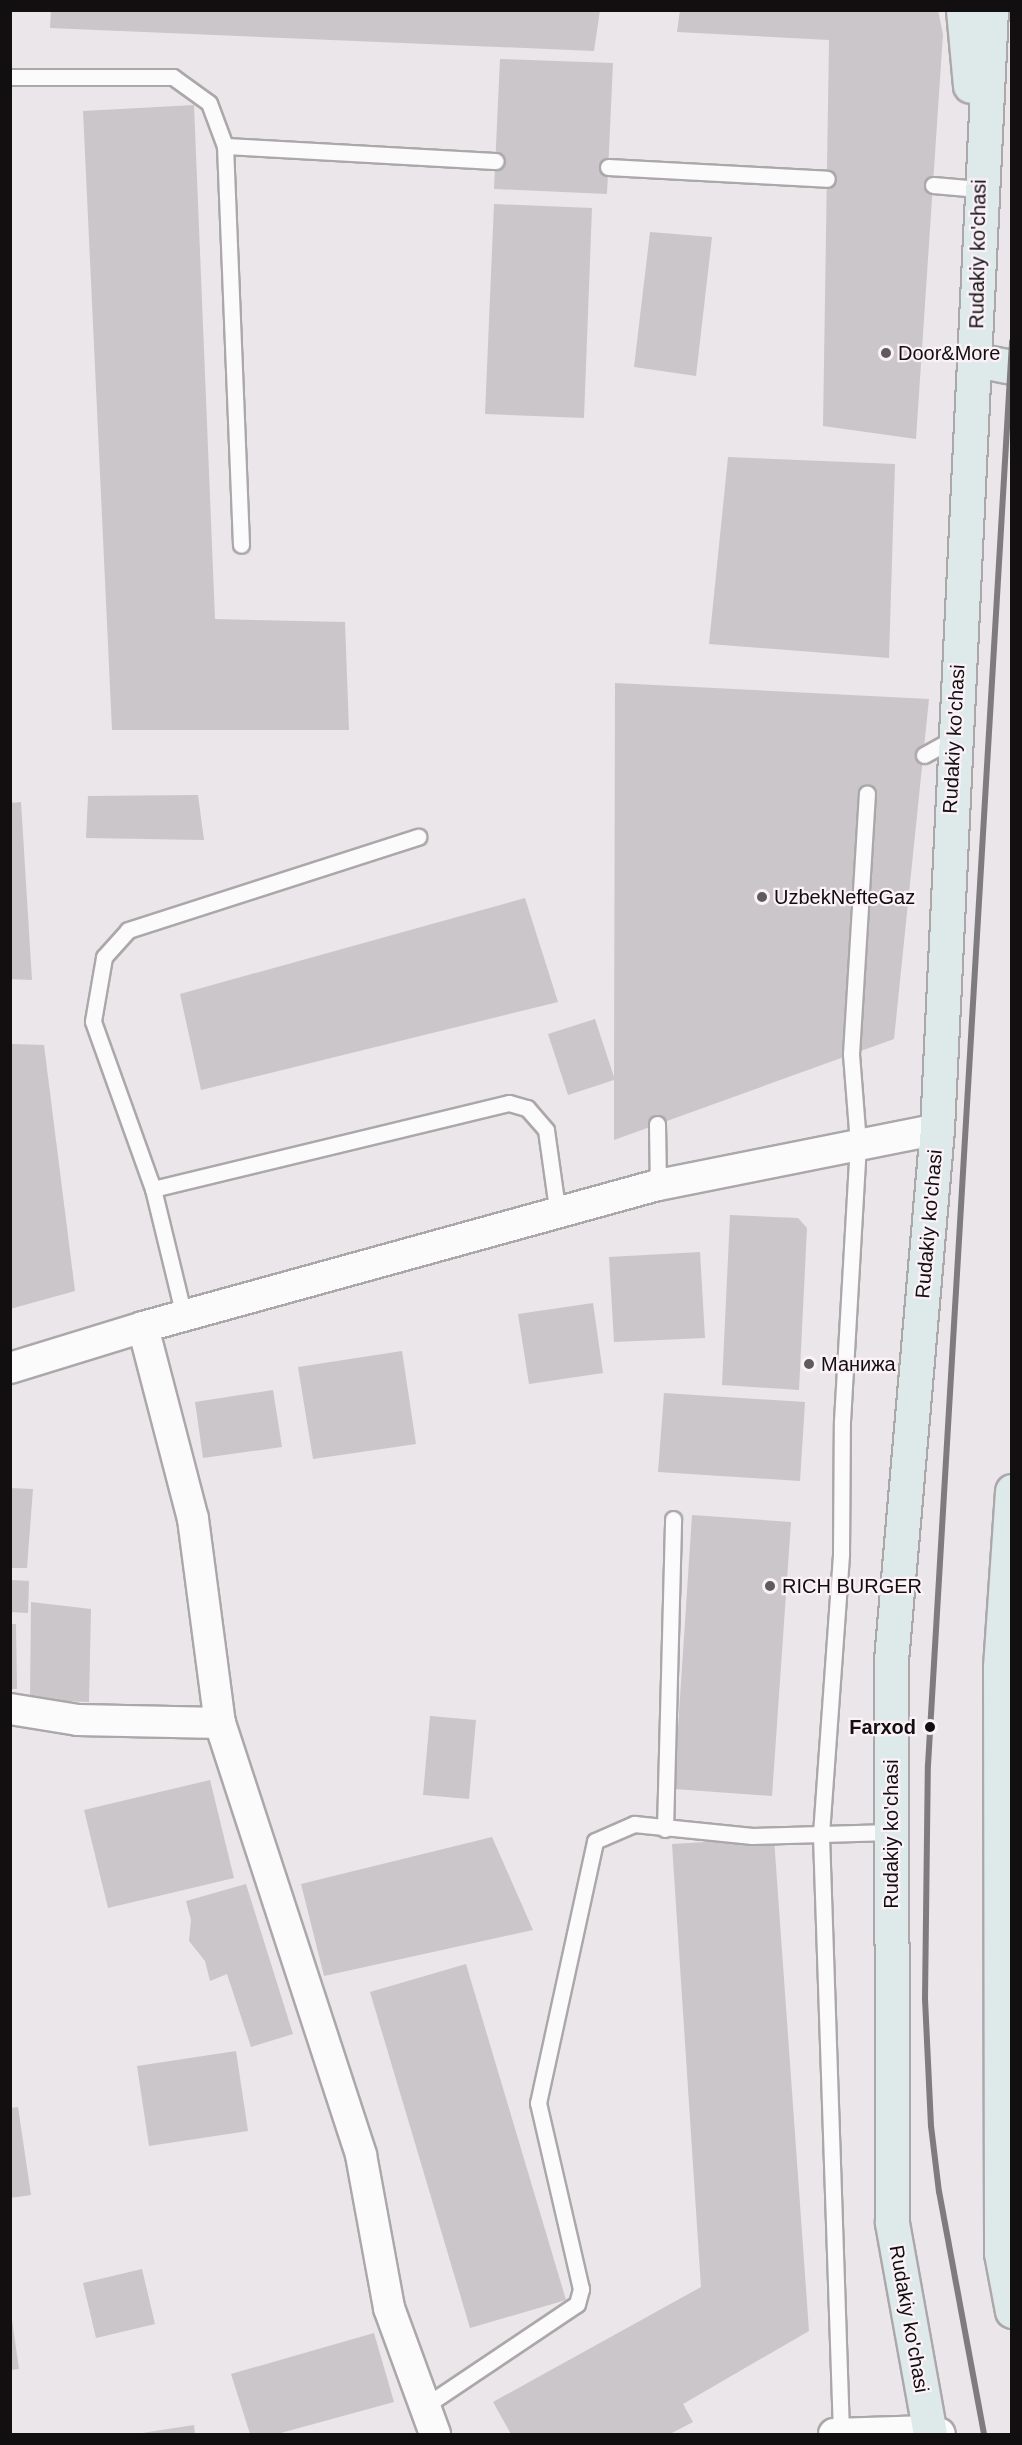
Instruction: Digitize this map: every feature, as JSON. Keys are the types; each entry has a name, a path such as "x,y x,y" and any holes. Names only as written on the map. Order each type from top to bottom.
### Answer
{"main road":[{"path":"963,10 980,181"},
{"name":"Rudakiy ko'chasi","path":"933,2434 892,2222 891,1660 937,1129 953,739 976,360 980,181 990,10"},
{"path":"976,360 1011,367"},
{"path":"1011,1491 1008,1600 1000,1666 1006,2252 1011,2311"}],"street":[{"path":"10,1368 143,1327 558,1215 658,1185 858,1143 937,1129"},
{"path":"143,1327 193,1519 220,1723 361,2155 389,2308 435,2434"},
{"path":"10,1709 78,1720 220,1723"},
{"path":"852,2433 933,2434"}],"lane":[{"path":"10,77 173,77 208,103 225,146 242,545"},
{"path":"225,146 496,160"},
{"path":"608,167 827,179"},
{"path":"933,185 980,181"},
{"path":"924,755 953,739"},
{"path":"852,2433 821,1834 841,1552 842,1421 858,1143 851,1054 867,793"},
{"path":"184,1316 153,1189 93,1021 104,957 128,930 418,837"},
{"path":"153,1189 509,1103 527,1108 546,1130 558,1215"},
{"path":"657,1124 658,1185"},
{"path":"665,1829 673,1518"},
{"path":"425,2406 577,2304 581,2289 538,2103 595,1841 634,1824 665,1829 752,1836 891,1832"}],"building":[{"path":"51,10 600,10 594,51 50,28"},
{"path":"680,10 938,10 943,34 916,439 823,426 829,40 677,32"},
{"path":"500,59 613,63 607,194 494,189"},
{"path":"194,105 215,619 345,622 349,730 112,730 83,111"},
{"path":"494,204 592,208 584,418 485,414"},
{"path":"650,232 712,237 696,376 634,367"},
{"path":"728,457 895,464 889,658 709,644"},
{"name":"UzbekNefteGaz","path":"615,683 929,699 894,1039 614,1140 614,1080 568,1095 548,1034 595,1019 614,1077"},
{"path":"198,795 204,840 86,838 88,796"},
{"path":"21,802 32,980 10,979 10,803"},
{"path":"525,898 558,1002 201,1090 180,994"},
{"path":"10,1044 44,1045 75,1291 10,1309"},
{"path":"730,1215 798,1218 807,1228 799,1390 722,1385"},
{"path":"700,1252 705,1338 614,1342 609,1257"},
{"path":"593,1303 603,1373 529,1384 518,1314"},
{"path":"402,1351 416,1444 313,1459 298,1367"},
{"path":"273,1390 282,1447 203,1458 195,1402"},
{"path":"664,1393 805,1402 800,1481 658,1472"},
{"path":"10,1488 33,1489 27,1568 10,1568"},
{"path":"692,1515 791,1522 772,1796 674,1789"},
{"path":"10,1580 29,1581 28,1613 10,1612"},
{"path":"31,1602 91,1609 89,1702 30,1700"},
{"path":"10,1624 16,1624 17,1689 10,1689"},
{"path":"430,1716 476,1720 469,1799 423,1795"},
{"path":"210,1780 234,1878 108,1908 84,1810"},
{"path":"492,1837 533,1930 324,1976 301,1884"},
{"path":"774,1838 809,2331 683,2404 693,2422 670,2434 511,2434 493,2402 701,2287 672,1844"},
{"path":"246,1884 293,2034 251,2047 227,1974 210,1981 205,1961 189,1941 191,1920 186,1901"},
{"path":"466,1964 566,2300 470,2328 370,1992"},
{"path":"236,2051 248,2131 149,2146 137,2066"},
{"path":"18,2107 31,2195 10,2198 10,2108"},
{"path":"142,2269 155,2324 96,2338 83,2283"},
{"path":"12,2320 19,2369 10,2370 10,2321"},
{"path":"374,2333 394,2402 277,2434 250,2434 231,2374"},
{"path":"194,2425 195,2434 142,2434 142,2433"}],"transit line":[{"path":"984,2434 939,2192 931,2126 925,1999 928,1765 1012,341"}],"place":[{"name":"Door&More","path":"886,353"},
{"name":"UzbekNefteGaz","path":"762,897"},
{"name":"Манижа","path":"809,1364"},
{"name":"RICH BURGER","path":"770,1586"},
{"name":"Farxod","path":"930,1727"}]}
